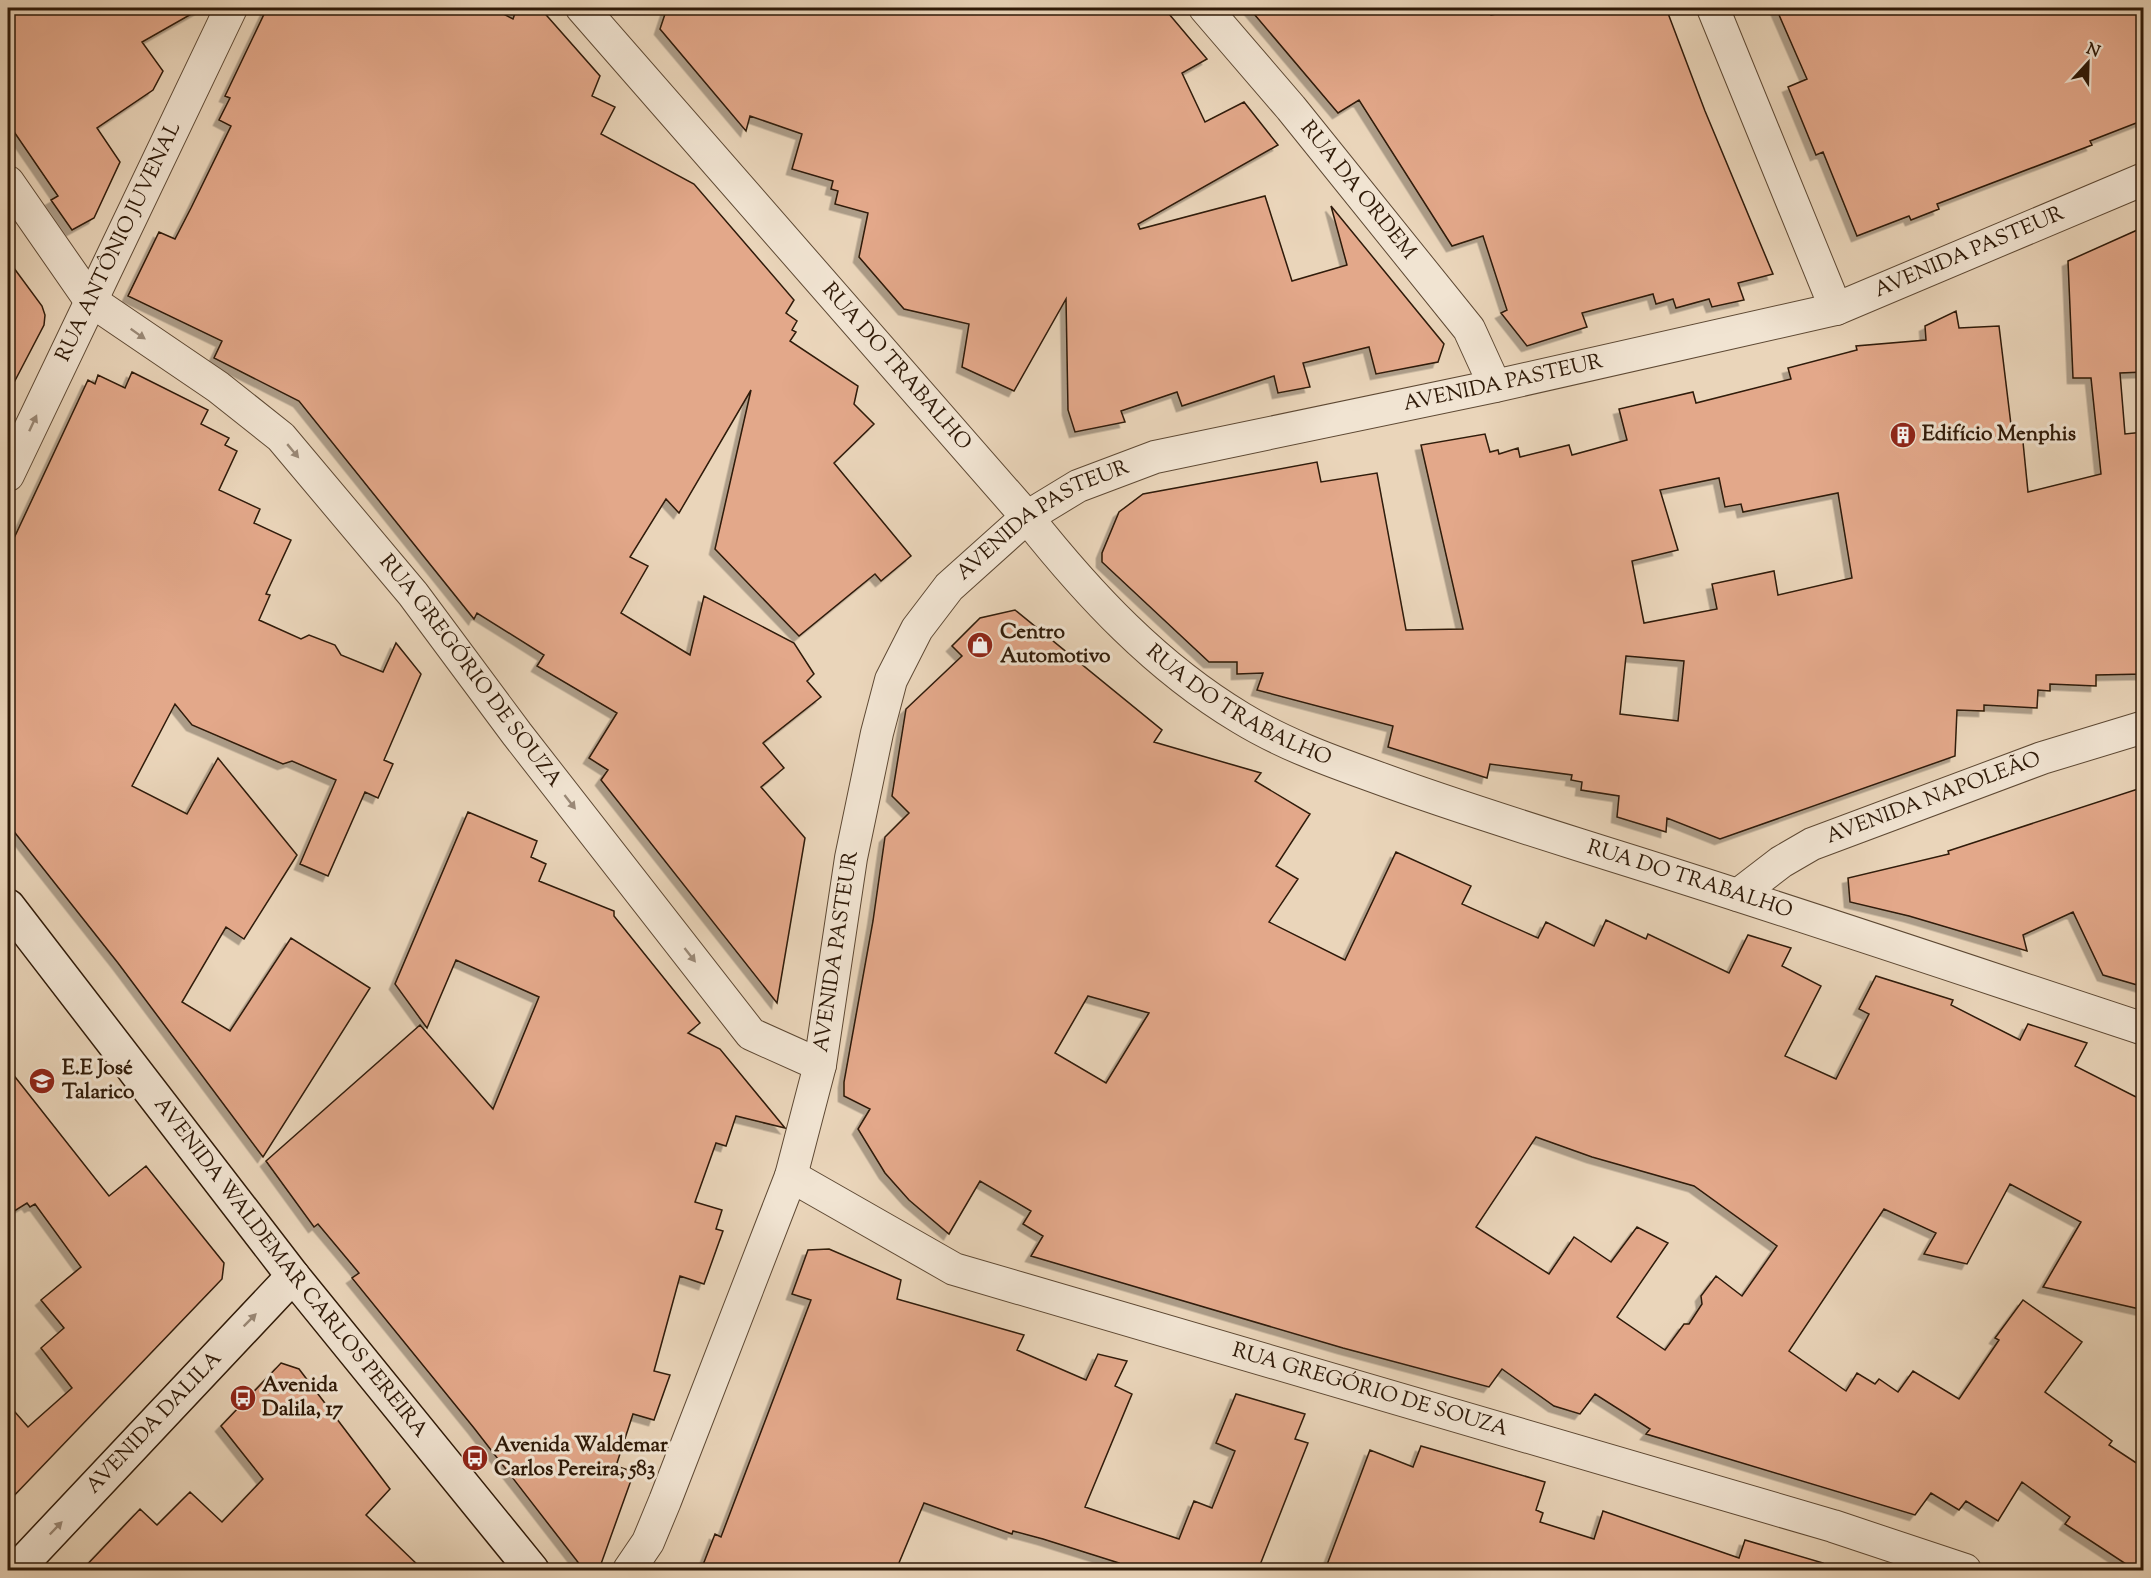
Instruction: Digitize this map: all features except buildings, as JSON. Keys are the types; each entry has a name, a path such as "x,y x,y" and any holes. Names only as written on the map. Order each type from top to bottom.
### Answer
{"street":[{"name":"RUA ANTÔNIO JUVENAL","path":"8,476 231,8"},
{"name":"RUA DO TRABALHO","path":"582,8 1027,517 1076,579 1128,631 1188,684 1241,719 1283,741 1439,801 1738,895 2144,1029"},
{"name":"RUA DA ORDEM","path":"1205,8 1291,108 1469,329 1495,386"},
{"path":"1713,8 1836,309"},
{"name":"AVENIDA PASTEUR","path":"629,1570 648,1542 665,1502 791,1176 820,1065 851,858 877,733 891,680 917,629 950,587 1027,517 1078,486 1155,457 1495,386 1836,309 2144,179"},
{"path":"8,182 90,300"},
{"name":"RUA GREGÓRIO DE SOUZA","path":"90,300 218,387 281,437 412,594 517,734 752,1034 820,1065"},
{"name":"AVENIDA NAPOLEÃO","path":"1738,895 1781,862 1812,844 2042,758 2144,727"},
{"name":"AVENIDA WALDEMAR CARLOS PEREIRA","path":"8,906 293,1276 532,1570"},
{"name":"RUA GREGÓRIO DE SOUZA","path":"791,1176 954,1269 1833,1526 1965,1570"},
{"name":"AVENIDA DALILA","path":"16,1570 293,1276"}],"place":[{"name":"Edifício Menphis","path":"1903,435"},
{"name":"Centro Automotivo","path":"980,645"},
{"name":"E.E José Talarico","path":"42,1081"},
{"name":"Avenida Dalila, 17","path":"243,1398"},
{"name":"Avenida Waldemar Carlos Pereira, 583","path":"475,1458"}]}
